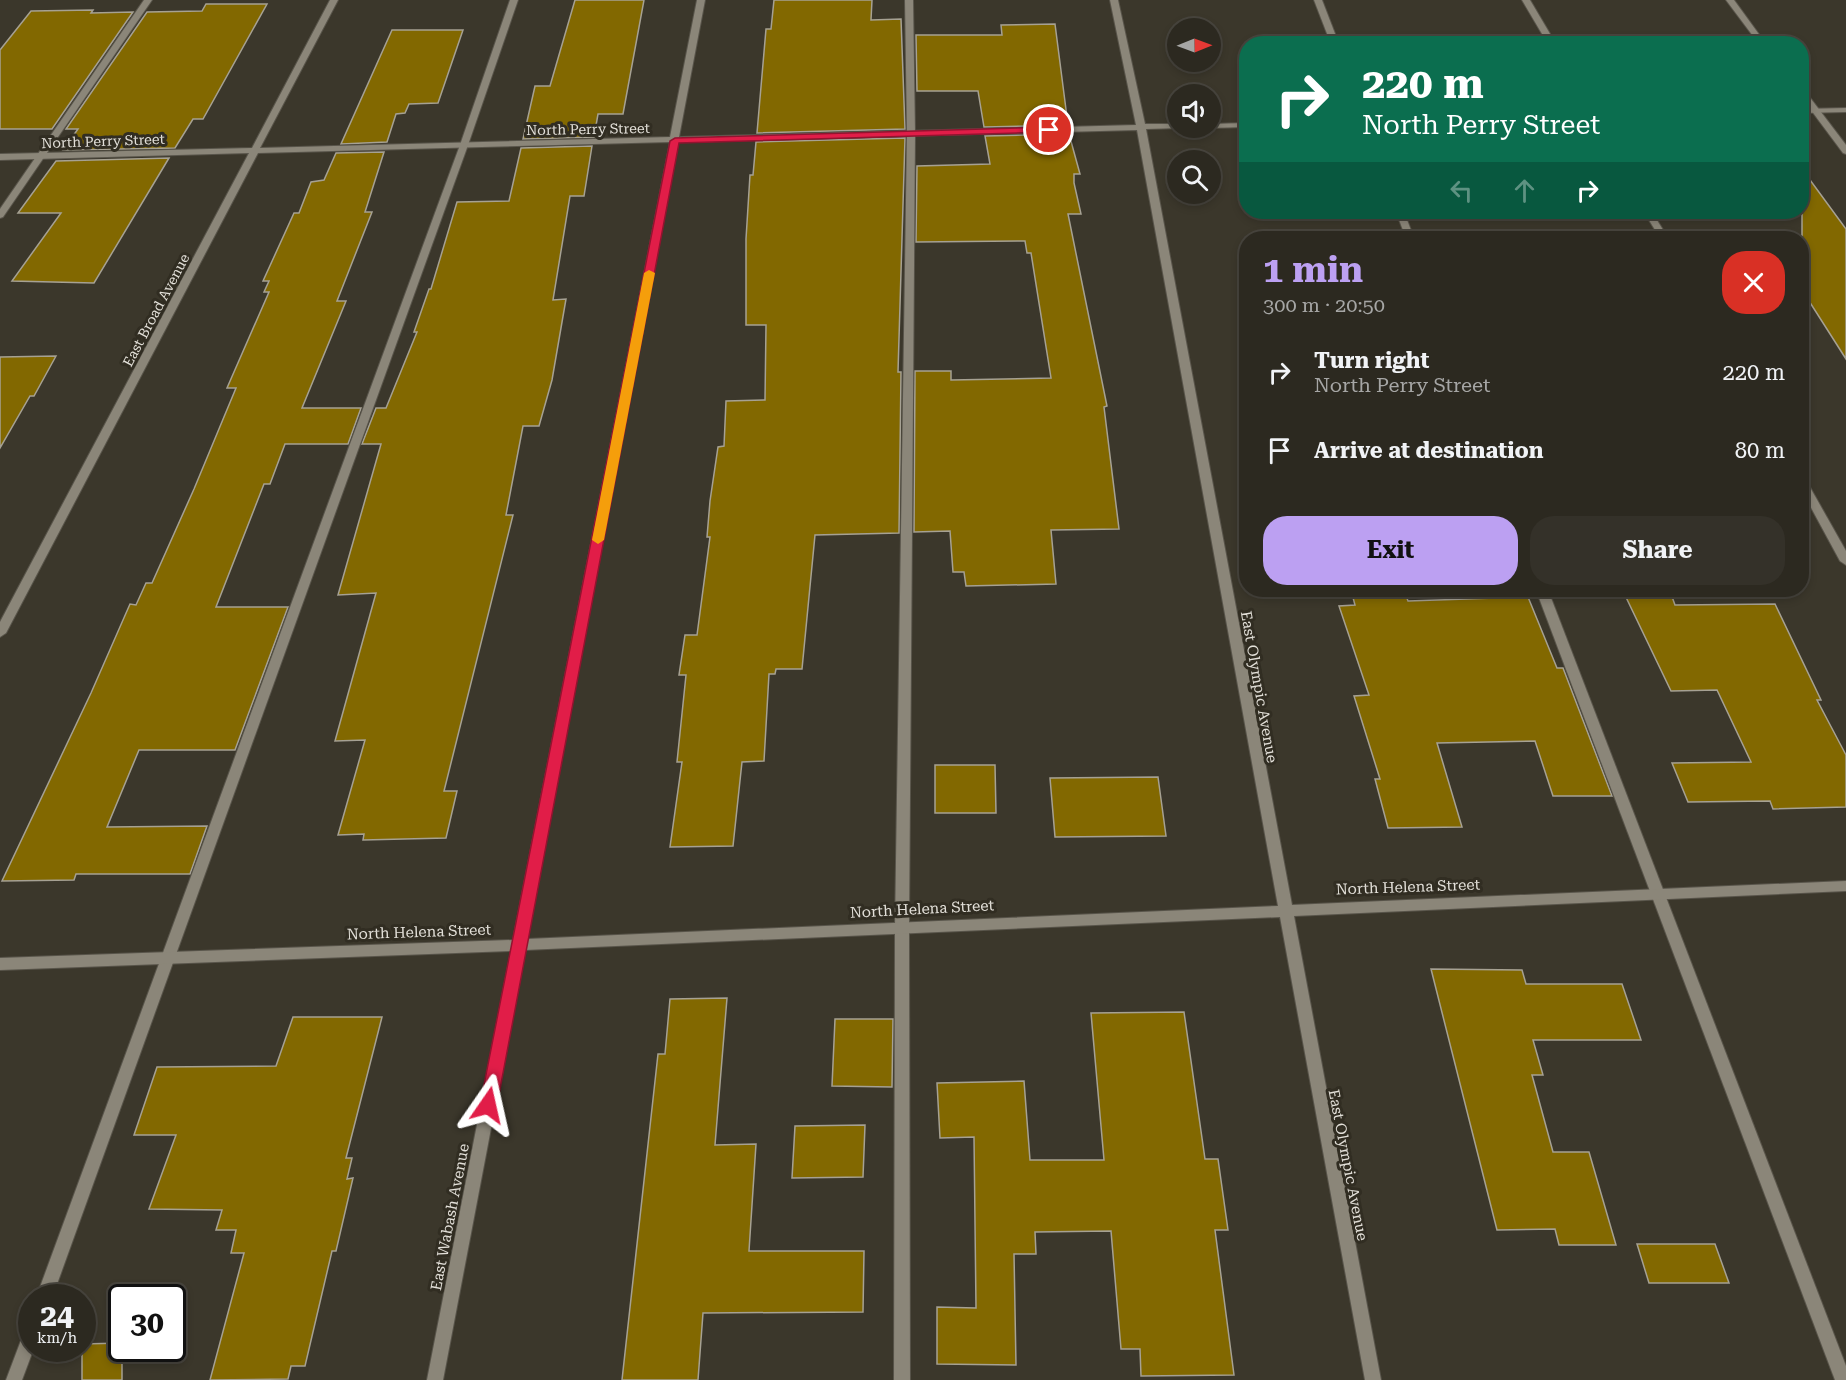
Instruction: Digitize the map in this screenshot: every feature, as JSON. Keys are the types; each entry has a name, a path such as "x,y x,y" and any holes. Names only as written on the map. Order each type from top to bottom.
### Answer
{"street":[{"path":"0,215 148,0"},
{"name":"East Broad Avenue","path":"0,633 334,0"},
{"path":"49,1284 464,145 514,0"},
{"name":"East Wabash Avenue","path":"435,1380 701,0"},
{"path":"902,1380 902,927 911,134 909,0"},
{"name":"East Olympic Avenue","path":"1114,0 1141,127 1373,1380"},
{"path":"1318,0 1332,36"},
{"path":"1526,0 1547,36"},
{"path":"1730,0 1757,36"},
{"path":"1809,103 1846,151"},
{"path":"1809,111 1846,110"},
{"path":"1221,126 1239,125"},
{"name":"North Perry Street","path":"0,157 1167,126"},
{"path":"1809,495 1846,561"},
{"path":"1545,597 1843,1380"},
{"name":"North Helena Street","path":"0,964 519,945 1285,909 1846,886"},
{"path":"14,1380 21,1362"}],"building":[{"path":"575,0 644,0 623,114 598,114 594,137 523,139 535,86 550,86"},
{"path":"774,0 872,0 871,20 901,19 905,129 757,133 766,29 771,29"},
{"path":"206,4 267,4 203,119 193,119 175,148 63,150 78,129 66,129 147,12 202,11"},
{"path":"93,10 91,13 133,12 52,129 0,129 0,50 31,11"},
{"path":"1055,24 1068,125 984,127 978,91 917,91 916,35 1002,35 1001,25"},
{"path":"392,30 463,30 438,103 409,104 405,113 396,114 387,142 341,144"},
{"path":"1069,134 1080,174 1074,174 1074,183 1081,214 1068,214 1107,406 1104,407 1119,529 1051,530 1056,584 966,586 964,572 953,572 950,531 914,532 915,371 951,371 951,380 1051,378 1031,253 1027,253 1025,241 916,242 917,166 990,164 985,136"},
{"path":"905,138 898,372 901,372 899,533 815,535 802,669 776,669 775,674 769,674 764,761 742,762 733,846 670,847 682,762 677,762 686,675 679,675 685,635 697,635 710,537 707,537 710,501 718,447 724,446 726,401 765,400 766,325 746,325 746,239 750,175 753,175 756,142"},
{"path":"592,146 584,196 570,196 553,300 566,299 552,380 539,426 523,426 506,515 513,515 444,791 457,791 446,838 363,840 364,834 338,835 365,740 335,741 376,593 338,595 381,444 362,444 376,408 386,408 417,332 414,332 429,289 431,289 457,202 509,201 521,148"},
{"path":"384,152 365,212 372,212 337,301 346,301 302,408 361,408 348,444 285,444 270,484 264,484 216,607 288,607 235,750 139,750 107,827 207,826 190,874 76,874 74,880 2,881 91,693 130,604 136,605 146,583 152,583 194,489 236,388 227,388 269,292 264,292 269,281 263,281 294,213 299,213 311,182 324,180 336,153"},
{"path":"169,158 94,283 12,281 61,213 18,213 56,161"},
{"path":"1809,179 1846,229 1846,359 1809,301 1809,231 1802,231 1802,219 1809,219"},
{"path":"56,356 34,396 30,396 0,448 0,357"},
{"path":"1353,597 1407,597 1408,601 1528,597 1557,668 1563,668 1612,796 1553,796 1535,741 1437,743 1462,827 1388,828 1375,779 1380,779 1354,696 1369,695 1339,606 1355,605"},
{"path":"1626,597 1672,597 1675,605 1775,604 1821,700 1817,700 1846,755 1846,807 1773,809 1770,801 1688,802 1672,763 1751,762 1717,690 1671,691"},
{"path":"935,765 995,765 996,813 935,813"},
{"path":"1158,777 1166,836 1055,837 1050,778"},
{"path":"1431,969 1522,970 1526,984 1622,984 1641,1040 1533,1040 1543,1075 1532,1075 1553,1152 1589,1152 1616,1245 1559,1245 1555,1229 1497,1230"},
{"path":"727,998 715,1145 756,1144 749,1251 864,1251 863,1312 703,1313 698,1380 622,1380 658,1054 665,1054 670,999"},
{"path":"1184,1012 1205,1159 1218,1159 1228,1230 1215,1230 1234,1375 1141,1376 1140,1349 1121,1349 1111,1231 1035,1232 1036,1254 1014,1254 1016,1365 937,1364 937,1307 976,1308 974,1137 940,1138 937,1083 1024,1081 1030,1160 1104,1160 1091,1013"},
{"path":"293,1017 382,1017 346,1158 352,1158 347,1179 353,1178 336,1251 332,1251 305,1366 291,1366 288,1379 210,1380 244,1253 231,1253 236,1230 216,1230 222,1210 149,1209 176,1135 134,1135 157,1067 276,1066"},
{"path":"835,1019 893,1019 892,1087 832,1086"},
{"path":"865,1125 863,1177 792,1178 795,1126"},
{"path":"1637,1244 1715,1244 1729,1283 1649,1283"},
{"path":"108,1343 108,1362 122,1362 122,1380 82,1380 82,1362 96,1362 96,1344"}],"slow traffic":[{"path":"598,540 649,273"}],"route":[{"path":"488,1105 675,141 1049,130"}]}
